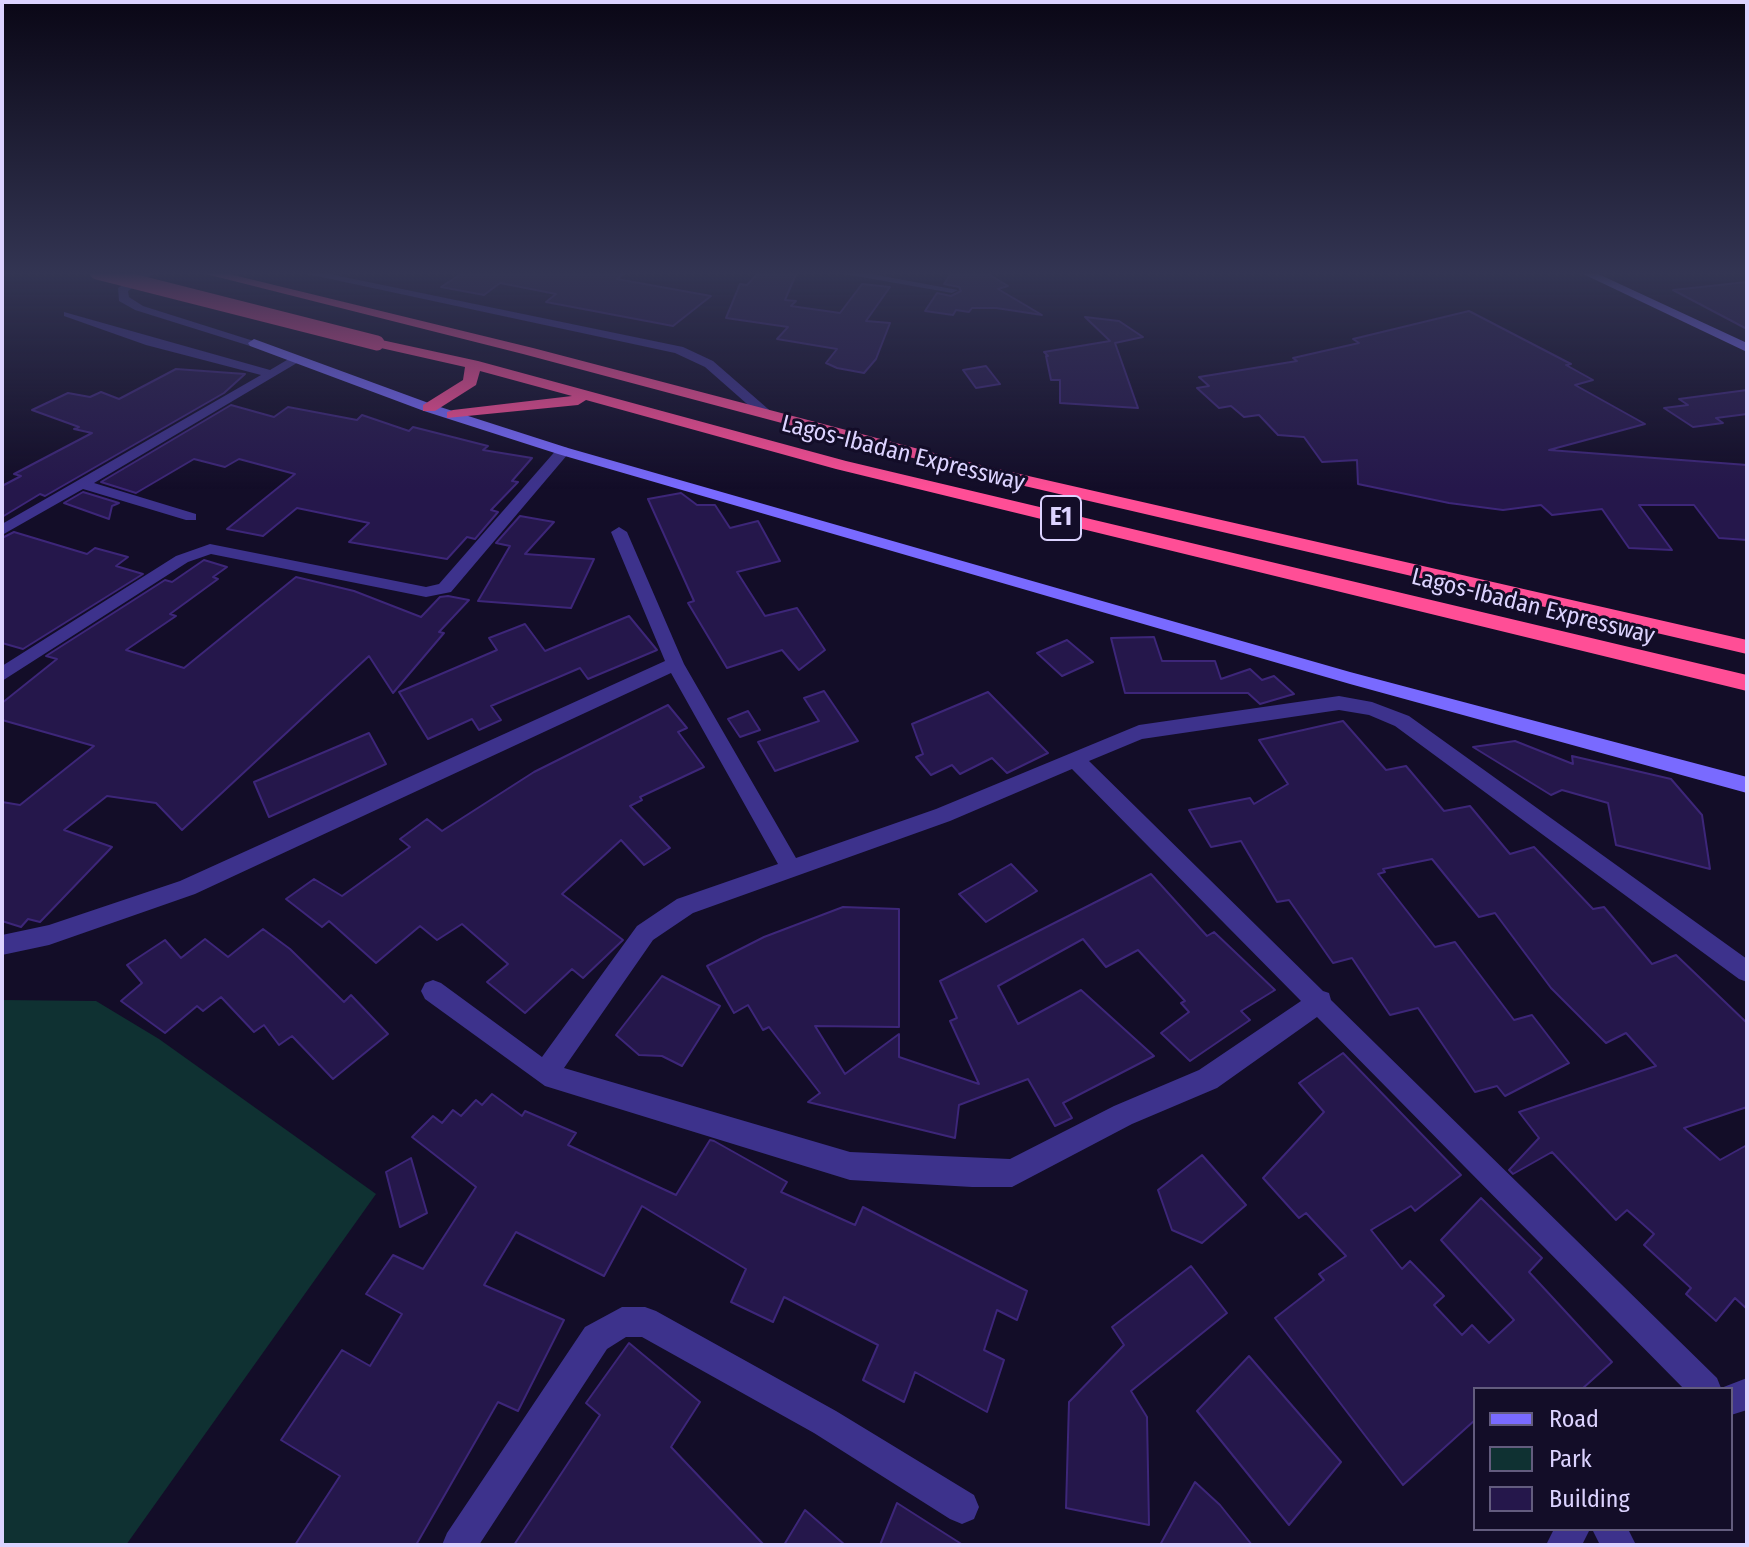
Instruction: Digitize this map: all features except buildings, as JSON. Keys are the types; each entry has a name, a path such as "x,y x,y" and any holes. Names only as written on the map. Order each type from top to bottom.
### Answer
{"highway":[{"name":"Lagos-Ibadan Expressway","path":"382,344 473,364 858,469 1747,683"},
{"name":"Lagos-Ibadan Expressway","path":"498,344 973,469 1747,647"},
{"path":"429,408 470,382 473,364"},
{"path":"453,415 598,398"}],"main road":[{"path":"257,344 429,408 563,451 1350,678 1747,785"}],"street":[{"path":"158,344 271,374"},
{"path":"651,344 679,350 709,364 768,415"},
{"path":"2,530 296,360"},
{"path":"2,675 182,559 210,549 426,592 445,588 563,451"},
{"path":"81,484 191,517"},
{"path":"619,532 675,664 792,870"},
{"path":"2,945 49,935 187,888 675,664"},
{"path":"545,1074 645,933 685,906 943,815 1139,732 1339,703 1372,709 1402,721 1747,972"},
{"path":"1074,759 1704,1387"},
{"path":"433,991 545,1074 850,1166 1012,1173 1123,1115 1208,1079 1320,1001"},
{"path":"459,1545 596,1338 622,1322 645,1322 825,1422 962,1507"}],"green space":[{"path":"2,1000 96,1001 159,1039 376,1194 126,1545 2,1545"}]}
